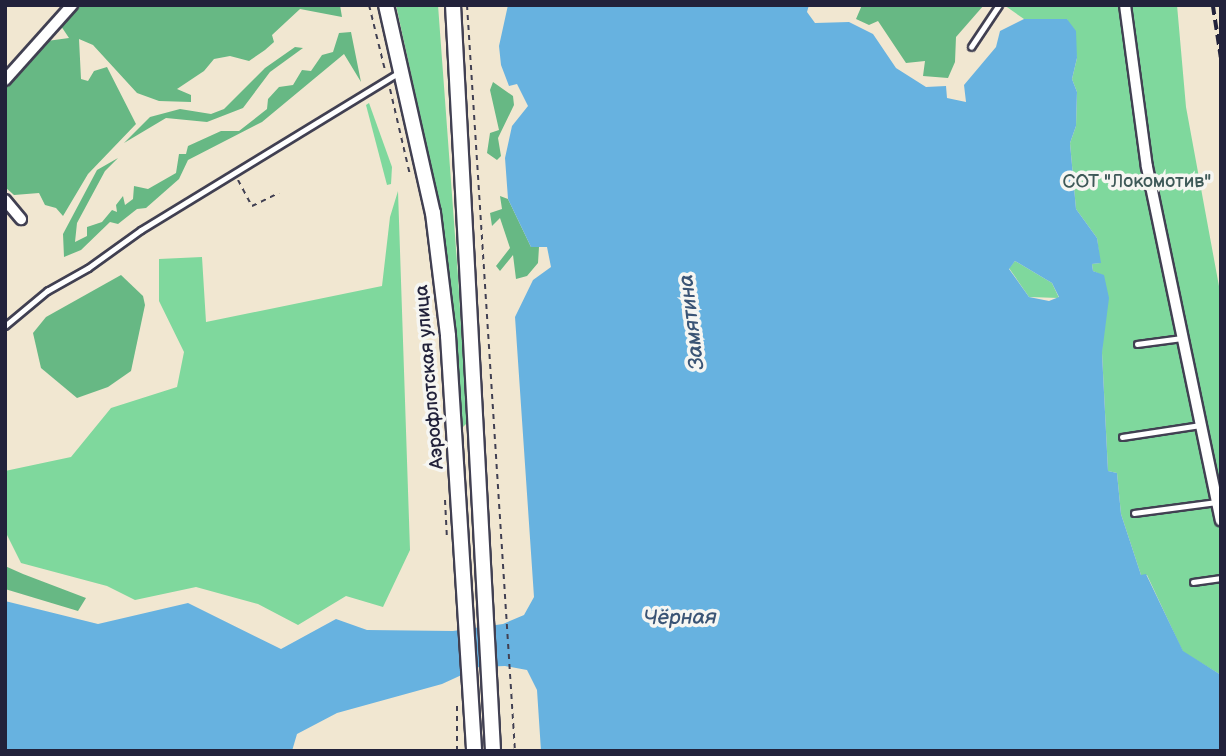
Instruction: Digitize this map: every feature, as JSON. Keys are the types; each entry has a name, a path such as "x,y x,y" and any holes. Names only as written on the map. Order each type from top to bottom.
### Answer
{"main road":[{"name":"Аэрофлотская улица","path":"387,5 404,70 433,213 448,336 466,593 464,692 474,751"},
{"path":"453,5 493,751"}],"street":[{"path":"5,80 72,5"},
{"path":"1125,5 1147,167 1221,520"},
{"path":"5,200 21,219"}],"lane":[{"path":"971,47 999,5"},
{"path":"5,326 47,291 404,70"},
{"path":"1137,344 1183,338"},
{"path":"1122,437 1201,425"},
{"path":"1134,513 1217,502"},
{"path":"1193,582 1221,578"}],"path":[{"path":"369,5 413,183"},
{"path":"467,5 515,751"},
{"path":"234,173 252,206 279,193"},
{"path":"444,487 448,552"},
{"path":"457,751 464,692"}],"green space":[{"path":"79,5 340,5 342,17 300,9 272,35 274,42 249,61 230,56 214,59 204,71 177,89 191,95 191,102 159,101 137,93 93,45 79,39 81,79 88,81 94,71 107,67 136,124 88,174 63,216 56,208 45,205 39,193 14,195 5,187 5,87 47,41 69,38 61,26"},
{"path":"396,5 438,5 467,423 463,427 436,189"},
{"path":"862,5 984,5 956,37 955,62 948,78 923,76 925,61 906,63 878,21 869,25 856,19"},
{"name":"СОТ \"Локомотив\"","path":"1004,5 1177,5 1186,107 1221,297 1221,675 1183,652 1147,575 1141,575 1121,514 1117,473 1108,471 1102,353 1104,276 1093,271 1092,264 1100,263 1097,238 1076,209 1070,143 1076,126 1077,92 1072,79 1077,58 1067,19 1024,19"},
{"path":"351,32 361,82 344,54 262,122 188,160 179,179 146,208 137,209 118,224 110,222 81,250 64,257 63,234 97,170 118,158 105,171 77,223 75,242 87,236 87,227 102,222 112,210 117,212 116,205 123,196 125,205 133,199 134,186 148,189 176,173 179,154 186,154 188,146 221,131 239,131 267,109 268,99 279,87 293,85 302,70 311,71 322,55 333,52 339,33"},
{"path":"295,47 303,48 270,72 243,108 207,122 166,118 124,143 150,117 180,109 211,114 224,109 265,68"},
{"path":"493,82 513,96 514,105 498,138 501,156 497,160 487,153 490,133 499,130 490,90"},
{"path":"369,103 392,167 391,184 387,185 366,105"},
{"path":"398,191 410,550 383,607 346,596 298,625 258,604 196,587 135,600 107,586 21,563 5,531 5,471 71,457 111,408 177,387 184,352 159,301 159,259 202,257 206,322 382,286 390,217"},
{"path":"500,196 508,199 531,247 539,247 538,263 527,276 516,279 513,255 500,271 496,266 510,248 500,218 492,226 490,213 502,209"},
{"path":"1015,261 1052,283 1059,298 1029,297 1009,268"},
{"path":"121,275 143,296 145,305 131,371 108,387 77,398 41,368 33,333 46,317"},
{"path":"5,566 86,598 78,611 5,589"}],"water":[{"path":"508,5 809,5 807,12 815,23 849,22 873,34 896,68 926,87 946,86 947,98 966,102 964,85 996,47 1000,31 1024,19 1067,19 1076,31 1077,58 1072,79 1077,92 1076,126 1070,143 1076,209 1097,238 1101,263 1092,264 1093,271 1104,275 1109,298 1102,353 1108,471 1117,473 1121,514 1141,575 1146,574 1183,651 1221,675 1221,751 541,751 537,690 527,670 505,666 479,667 442,684 337,713 297,734 292,751 5,751 5,601 98,624 188,603 281,649 336,619 367,630 453,631 503,624 524,615 534,597 515,317 533,280 551,267 547,247 531,247 508,199 505,158 512,126 528,106 517,84 509,86 501,65 499,46","holes":["1015,261 1052,283 1059,297 1049,301 1029,297 1009,269"]}],"railway":[{"path":"1213,5 1221,57"}],"water label":[{"name":"Замятина","path":"692,322"},
{"name":"Чёрная","path":"680,618"}]}
